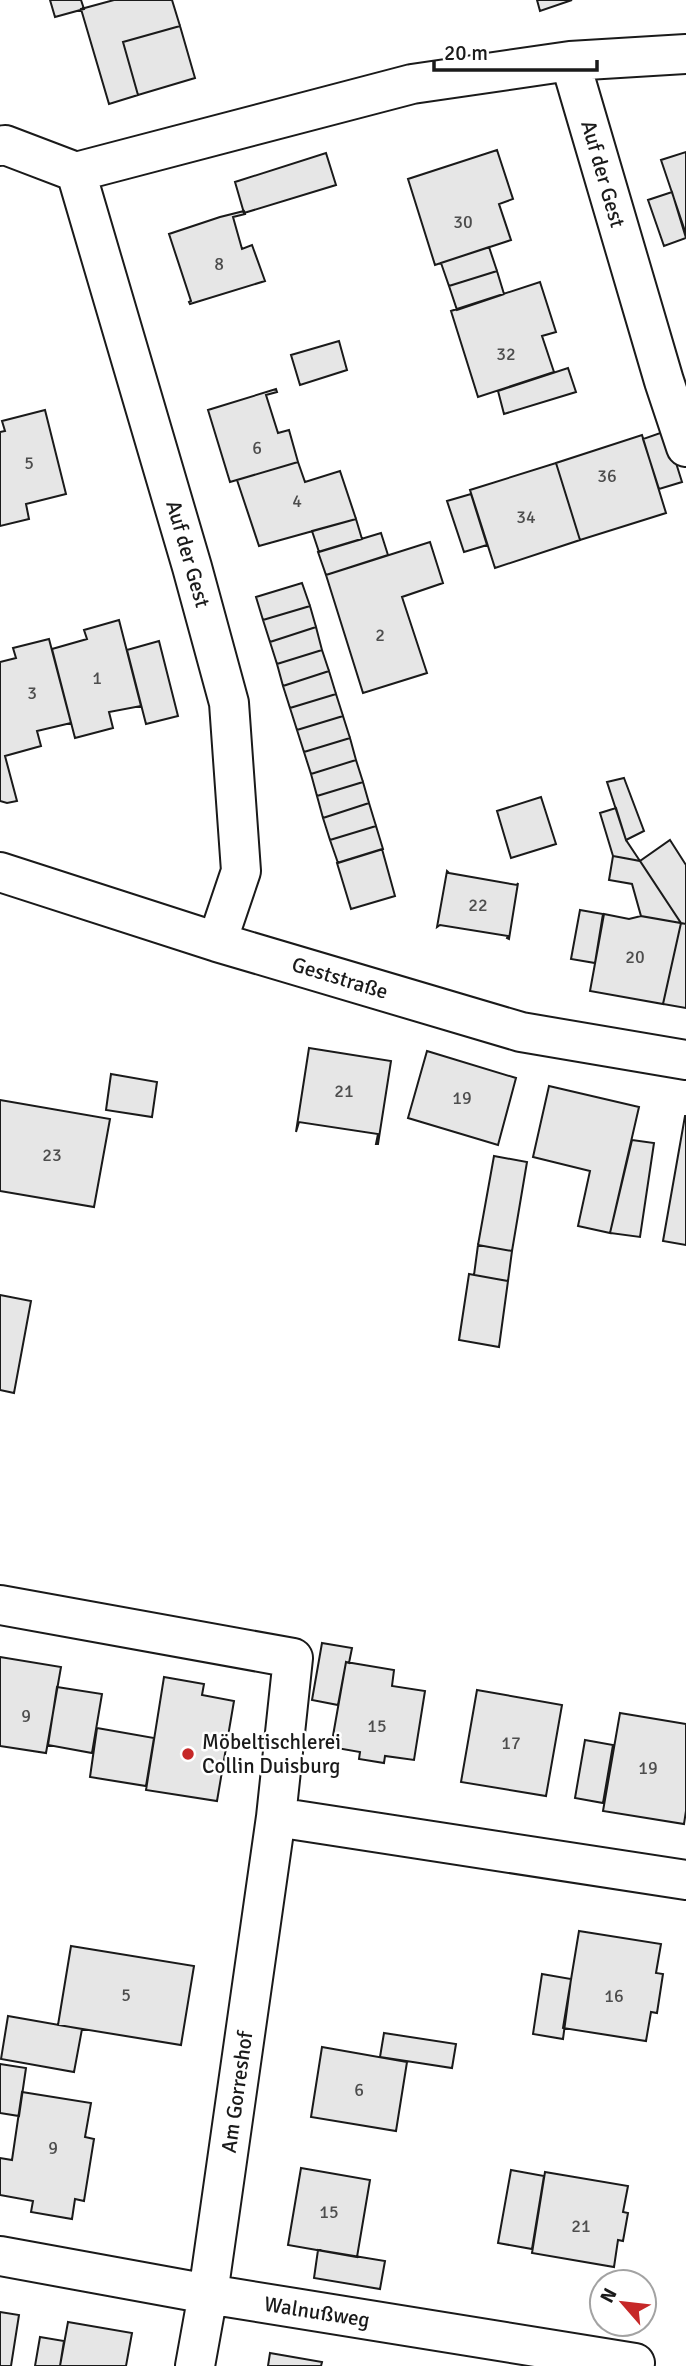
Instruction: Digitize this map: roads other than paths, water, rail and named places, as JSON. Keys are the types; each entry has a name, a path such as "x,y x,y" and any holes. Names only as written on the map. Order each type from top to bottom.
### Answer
{"street":[{"path":"0,146 5,145 76,172 412,84 570,61 686,54"},
{"name":"Auf der Gest","path":"570,61 686,447"},
{"name":"Auf der Gest","path":"76,172 229,702 240,871 217,942"},
{"name":"Geststraße","path":"0,872 217,942 521,1032 686,1060"},
{"name":"Am Gorreshof","path":"0,1605 293,1658 276,1817 208,2294 195,2366"},
{"path":"276,1817 686,1880"},
{"name":"Walnußweg","path":"0,2256 208,2294 635,2363"}],"place":[{"name":"Möbeltischlerei Collin Duisburg","path":"188,1754"}]}
